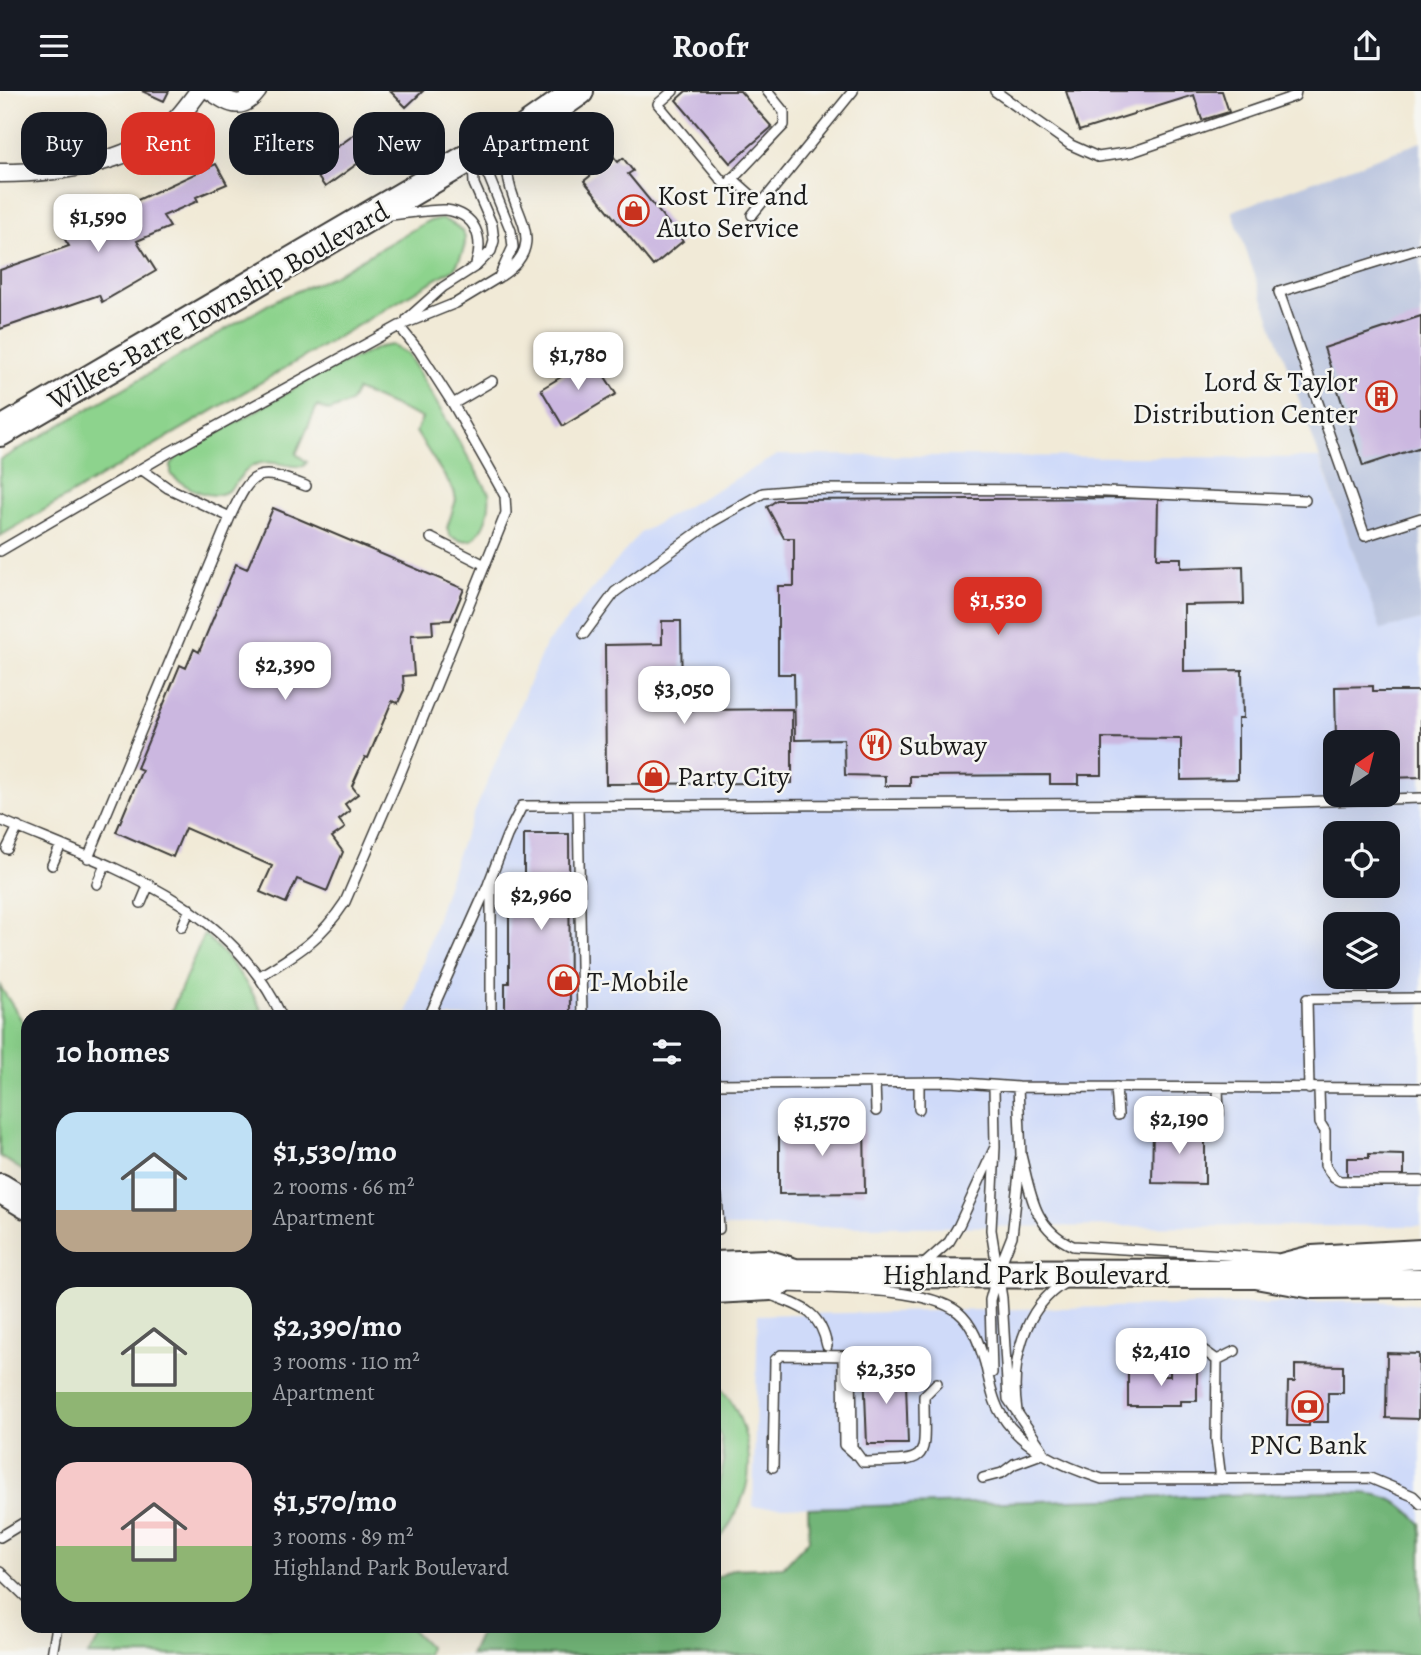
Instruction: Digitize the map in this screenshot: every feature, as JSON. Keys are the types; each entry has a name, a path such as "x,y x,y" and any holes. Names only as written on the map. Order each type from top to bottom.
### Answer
{"main road":[{"name":"Wilkes-Barre Township Boulevard","path":"549,112 579,91"},
{"name":"Wilkes-Barre Township Boulevard","path":"0,432 459,164"},
{"path":"0,1188 21,1201"},
{"name":"Highland Park Boulevard","path":"1256,1274 1312,1260 1421,1252"},
{"name":"Highland Park Boulevard","path":"721,1266 766,1264 795,1273 1256,1274 1312,1283 1421,1283"},
{"name":"Highland Park Boulevard","path":"721,1289 762,1287 795,1273"}],"street":[{"path":"0,173 62,169 94,163 124,153 145,144 162,132 176,120 199,91"},
{"path":"211,91 227,102 238,105 246,102 257,91"}],"lane":[{"path":"673,91 658,104 726,185 784,125 784,112 767,91"},
{"path":"752,215 853,91"},
{"path":"995,91 1071,145 1098,157 1132,152 1295,96 1296,91"},
{"path":"399,326 443,288 476,267 491,251 494,241 492,225 474,184 473,175"},
{"path":"487,175 511,231 513,247 499,277"},
{"path":"0,551 141,469 399,326 456,303 511,269 522,252 526,229 508,175"},
{"path":"732,178 761,204"},
{"path":"371,216 445,210 463,216 475,227 480,242 481,250 476,267"},
{"path":"1421,248 1279,292 1365,536 1421,518"},
{"path":"260,976 311,945 345,902 506,513 505,496 453,404 419,351 399,326"},
{"path":"453,404 492,381"},
{"path":"141,469 169,488 230,517"},
{"path":"88,858 244,487 259,474 270,474 306,486"},
{"path":"584,634 615,592 712,522 763,493 810,489 1058,490 1305,500"},
{"path":"431,538 485,565"},
{"path":"432,1010 507,836 523,806 1283,803 1421,799"},
{"path":"578,807 582,1010"},
{"path":"0,820 149,884 190,909 234,947 260,976 278,1010"},
{"path":"8,849 18,827"},
{"path":"52,866 61,845"},
{"path":"97,884 105,865"},
{"path":"491,877 491,1010"},
{"path":"141,903 149,884"},
{"path":"182,927 190,909"},
{"path":"1421,998 1307,999 1314,1089 1320,1123 1325,1131 1325,1165 1334,1178 1340,1181 1421,1181"},
{"path":"721,1084 950,1082 1018,1087 1421,1088"},
{"path":"875,1083 876,1111"},
{"path":"919,1083 919,1109"},
{"path":"994,1086 995,1147 991,1230 1002,1298 1007,1399 1044,1453"},
{"path":"1000,1412 991,1368 990,1300 1012,1235 1021,1155 1018,1087"},
{"path":"1116,1087 1118,1115"},
{"path":"1219,1088 1219,1114"},
{"path":"912,1274 949,1242 968,1209 995,1147"},
{"path":"1021,1155 1036,1209 1048,1231 1073,1247 1312,1260"},
{"path":"1018,1416 1015,1399 1017,1368 1024,1335 1035,1308 1056,1288 1081,1273"},
{"path":"762,1287 811,1311 820,1323 827,1346"},
{"path":"762,1287 908,1294 958,1311 968,1322 981,1348 1000,1412 1017,1435 1069,1468 1102,1479 1345,1476 1370,1478 1413,1496 1421,1504"},
{"path":"1203,1350 1217,1360"},
{"path":"1217,1360 1235,1351"},
{"path":"773,1467 775,1360 781,1355 851,1356 852,1447 863,1462 910,1461 920,1456 924,1448 924,1396 937,1383"},
{"path":"1217,1360 1216,1439 1221,1479"},
{"path":"1205,1415 1217,1424"},
{"path":"983,1478 1002,1473 1014,1464 1044,1453"},
{"path":"0,1537 21,1524"},
{"path":"0,1572 21,1592"},
{"path":"51,1655 56,1633"}],"shaded area":[{"path":"1421,142 1421,620 1381,630 1232,211"},
{"path":"777,455 1319,458 1381,629 1421,620 1421,1226 721,1227 721,1010 408,1010 457,854 545,645 640,533"},
{"path":"1378,1301 1421,1305 1421,1557 1366,1504 753,1507 758,1315"}],"green space":[{"path":"442,219 459,228 465,238 463,251 455,268 0,536 0,460 276,300 331,277 428,221"},
{"path":"392,345 408,354 489,493 486,519 472,540 462,541 451,537 447,528 456,500 454,491 416,432 422,418 357,390 350,403 329,411 317,406 296,454 307,462 304,466 267,462 254,465 244,472 231,488 217,495 192,489 171,475 171,465 177,457 317,375 380,347"},
{"path":"204,934 239,972 261,1010 172,1010"},
{"path":"0,986 21,1019 21,1170 0,1156"},
{"path":"721,1389 739,1417 749,1461 746,1488 721,1537 721,1474 724,1462"},
{"path":"1329,1492 1380,1496 1400,1505 1421,1524 1421,1655 470,1655 480,1633 721,1633 721,1575 733,1569 783,1567 809,1539 808,1508"},
{"path":"104,1633 415,1633 429,1647 427,1655 88,1655"}],"building":[{"path":"142,91 169,91 164,101"},
{"path":"390,91 423,91 406,107"},
{"path":"686,91 740,91 772,127 730,163 676,100"},
{"path":"1066,91 1222,91 1229,112 1202,120 1194,95 1079,131"},
{"path":"353,136 353,167 325,187 316,175 339,175 339,146"},
{"name":"Kost Tire and Auto Service","path":"614,157 618,162 623,158 633,171 628,174 683,241 653,266 584,181 592,175 614,175"},
{"path":"215,164 227,184 196,197 198,201 163,216 170,227 137,241 156,271 102,302 99,295 0,329 0,270 69,246 64,238 116,207 118,209 192,175 215,175"},
{"name":"Lord & Taylor Distribution Center","path":"1421,316 1421,447 1363,466 1324,348"},
{"path":"593,358 616,394 563,426 541,389"},
{"path":"1158,498 1157,558 1181,558 1181,568 1243,566 1244,604 1184,605 1184,671 1242,670 1243,718 1238,718 1238,779 1181,780 1181,739 1102,738 1102,775 1079,775 1079,784 1050,784 1050,775 910,776 910,786 885,786 885,776 845,775 844,739 795,740 794,674 778,674 778,586 794,586 794,538 784,538 767,507 777,500"},
{"path":"273,508 464,589 451,620 432,621 433,634 411,635 414,675 403,676 404,690 398,703 392,701 368,758 365,757 352,786 358,794 345,804 350,811 339,820 345,828 332,837 343,852 327,891 297,879 286,903 260,892 272,866 185,828 173,857 116,832 142,770 137,768 180,665 186,668 194,649 199,652 236,564 247,569"},
{"path":"662,621 681,621 682,701 690,701 690,710 792,709 792,783 606,784 605,645 662,644"},
{"path":"1373,686 1373,691 1421,691 1421,777 1400,778 1400,730 1336,730 1335,687"},
{"path":"524,834 569,834 570,1010 505,1010 505,983 509,983 509,895 524,895"},
{"path":"864,1121 865,1193 779,1194 779,1122"},
{"path":"1153,1127 1205,1128 1205,1184 1152,1183"},
{"path":"1369,1154 1404,1155 1404,1177 1347,1176 1347,1158 1369,1158"},
{"path":"1387,1353 1419,1354 1418,1419 1386,1418"},
{"name":"PNC Bank","path":"1295,1365 1343,1366 1343,1393 1328,1393 1328,1422 1309,1422 1309,1426 1287,1426 1288,1382 1295,1382"},
{"path":"896,1367 906,1383 908,1444 867,1444 864,1368"},
{"path":"1128,1370 1159,1370 1159,1376 1170,1376 1170,1370 1197,1370 1197,1401 1180,1401 1180,1406 1128,1406"}],"place":[{"name":"Kost Tire and Auto Service","path":"634,211"},
{"name":"Lord & Taylor Distribution Center","path":"1381,397"},
{"name":"Subway","path":"876,745"},
{"name":"Party City","path":"654,776"},
{"name":"T-Mobile","path":"564,981"},
{"name":"PNC Bank","path":"1308,1407"}]}
